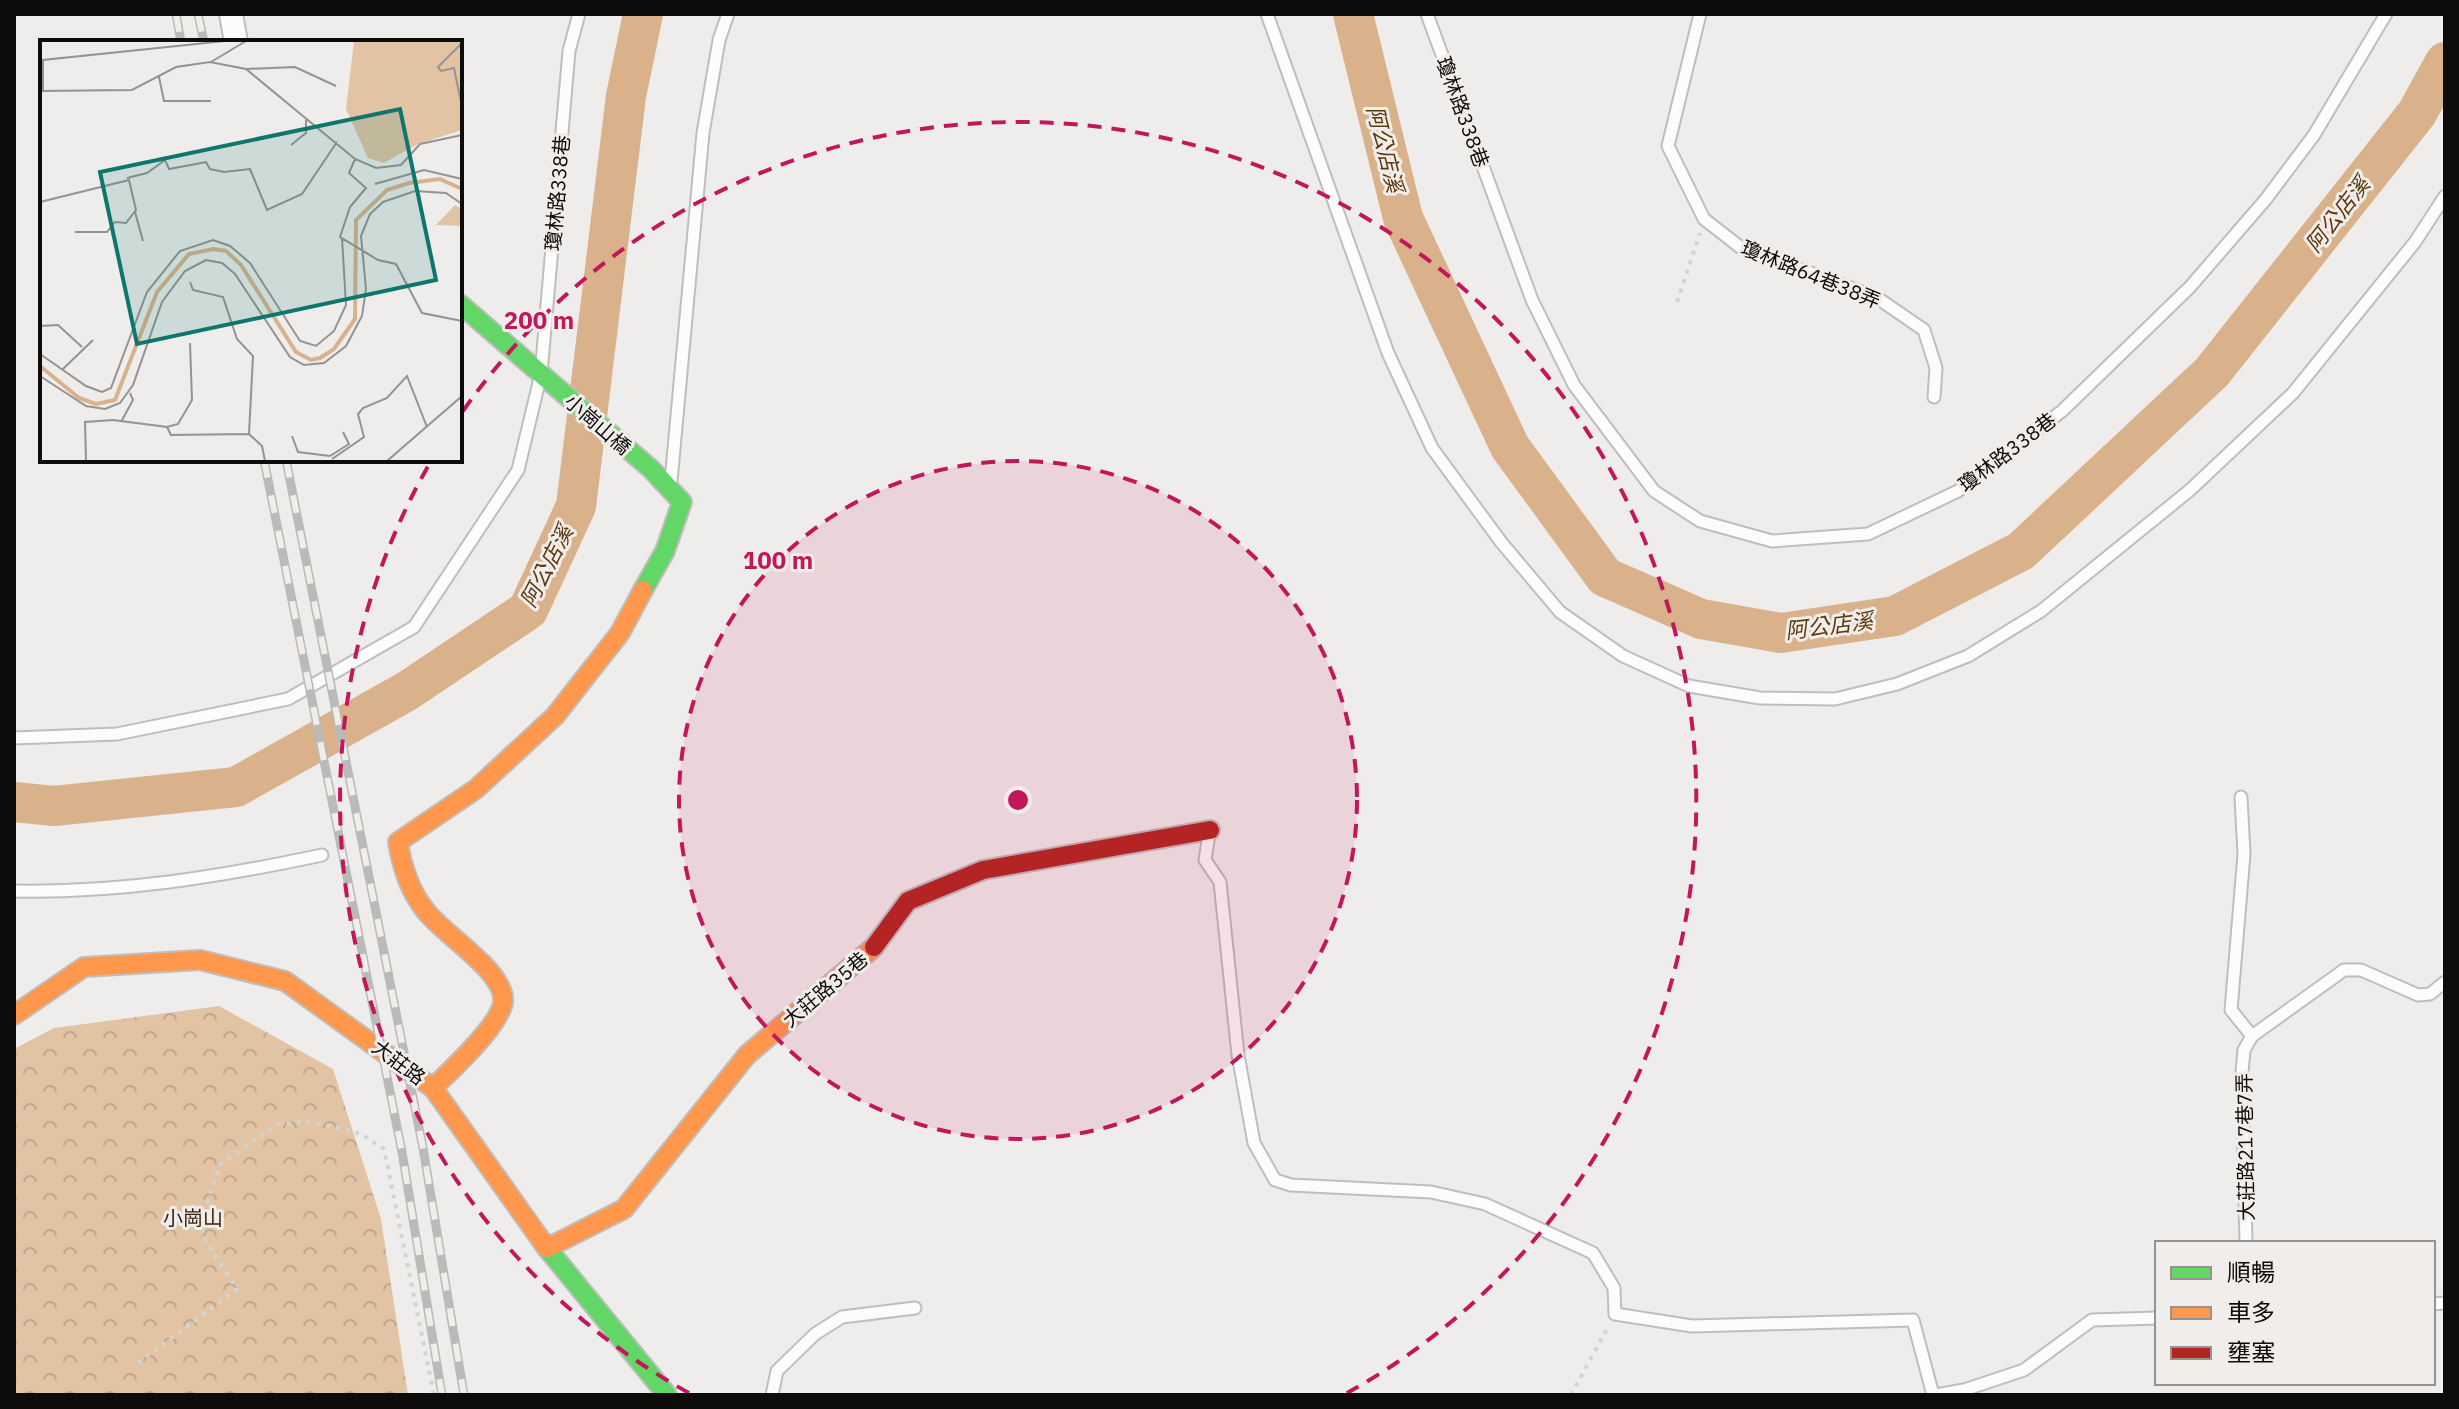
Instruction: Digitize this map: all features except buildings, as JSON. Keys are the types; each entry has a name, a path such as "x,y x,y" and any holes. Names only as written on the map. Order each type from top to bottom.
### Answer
{"street":[{"path":"231,14 236,40"},
{"name":"小崗山橋","path":"462,306 651,469 671,490"},
{"path":"433,1088 496,1019 503,1004 502,990 491,974 426,914 401,868 398,842 476,789 555,716 611,645 665,551 682,502 671,490"},
{"name":"大莊路35巷","path":"547,1248 624,1209 747,1055 870,953 908,901 983,870 1210,830"},
{"name":"大莊路","path":"14,1015 84,967 200,960 285,981 433,1088 547,1248 667,1395"}],"lane":[{"name":"瓊林路338巷","path":"14,738 117,734 288,699 414,627 518,470 543,376 569,51 579,14"},
{"path":"671,490 703,133 719,40 728,14"},
{"path":"1267,14 1388,353 1432,448 1501,542 1560,612 1623,656 1689,686 1760,698 1835,699 1897,684 1968,656 2041,611 2190,490 2293,393 2415,242 2445,196"},
{"name":"瓊林路338巷","path":"1427,14 1532,300 1574,385 1654,491 1700,521 1772,541 1868,534 1958,491 2062,411 2190,287 2266,199 2314,135 2386,14"},
{"name":"瓊林路64巷38弄","path":"1700,14 1668,146 1704,219 1740,247 1876,297 1924,330 1936,368 1934,397"},
{"path":"2241,797 2244,854 2231,1010 2252,1036 2344,970 2361,970 2418,995 2430,994 2445,982"},
{"path":"1210,830 1205,860 1220,882 1238,1055 1254,1143 1275,1180 1291,1185 1431,1192 1485,1204 1593,1253 1614,1288 1615,1314 1692,1326 1913,1320 1934,1395 1964,1390 2024,1370 2092,1320 2155,1318"},
{"path":"14,891 68,892 219,877 322,855"},
{"name":"大莊路217巷7弄","path":"2246,1241 2242,1072 2244,1050 2252,1036"},
{"path":"772,1395 777,1371 815,1334 842,1317 915,1308"}],"path":[{"path":"1677,302 1704,219"},
{"path":"138,1363 237,1289 202,1235 209,1196 221,1164 276,1125 310,1121 361,1134 384,1149 434,1395"},
{"path":"1571,1395 1615,1314"}],"green space":[{"name":"小崗山","path":"219,1006 333,1069 381,1219 408,1395 14,1395 14,1049 54,1028"}],"waterway":[{"name":"阿公店溪","path":"14,802 54,806 236,787 407,691 528,610 576,506 626,96 643,14"},
{"name":"阿公店溪","path":"1353,14 1403,218 1510,447 1605,577 1701,619 1781,633 1895,616 2021,551 2212,372 2417,113 2445,62"}],"railway":[{"path":"176,14 181,40"},
{"path":"198,14 204,40"},
{"path":"264,462 402,1152 442,1395"},
{"path":"286,462 423,1148 464,1395"}],"traffic: fast":[{"path":"462,306 651,469 682,502 665,551 643,590"},
{"path":"546,1247 667,1395"}],"traffic: slow":[{"path":"433,1088 484,1035 503,1002 501,990 484,966 433,920 419,902 407,878 398,842 476,789 555,716 620,633 643,590"},
{"path":"547,1248 624,1209 747,1055 874,947"},
{"path":"14,1015 84,967 200,960 285,981 433,1088 546,1247"}],"traffic: jam":[{"path":"874,947 908,901 983,870 1210,830"}]}
